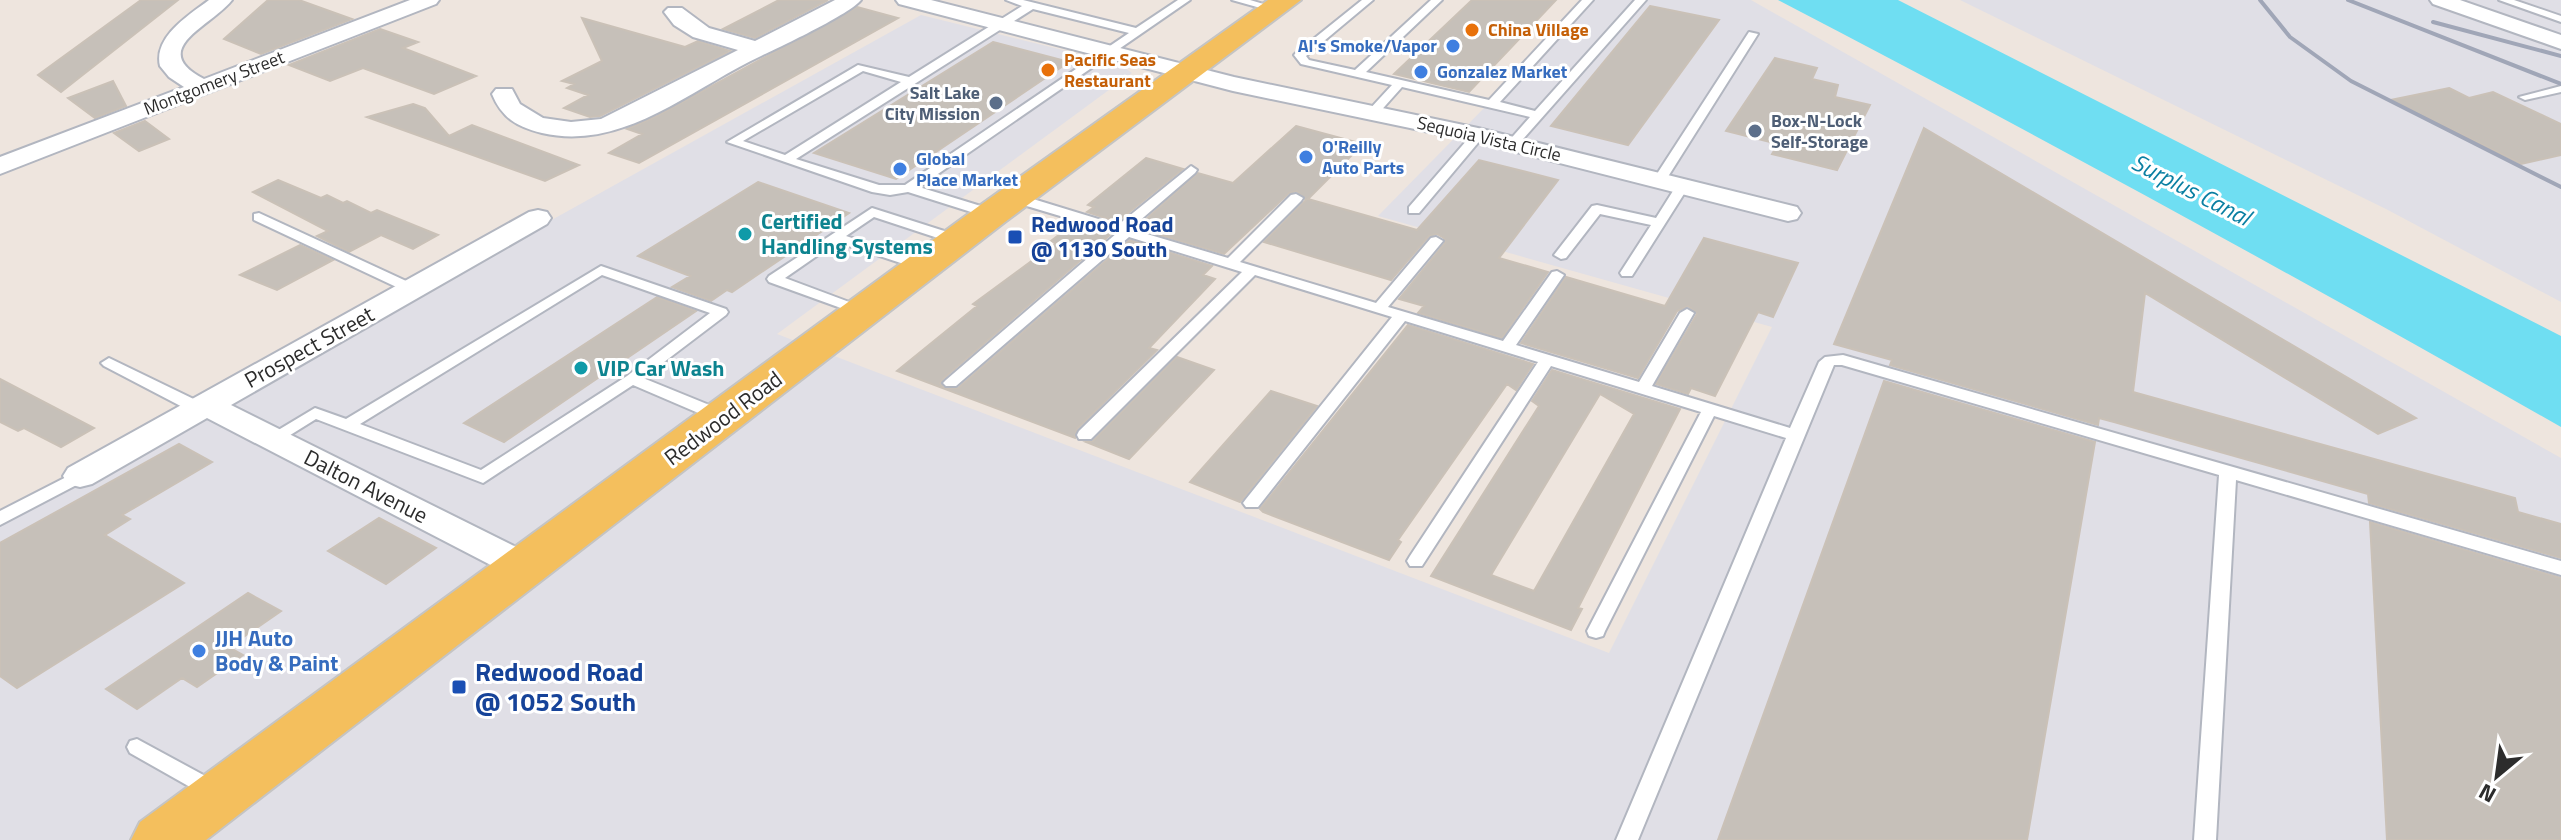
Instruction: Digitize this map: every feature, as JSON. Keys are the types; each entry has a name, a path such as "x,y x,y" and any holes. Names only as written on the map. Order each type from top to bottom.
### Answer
{"main road":[{"name":"Redwood Road","path":"196,824 525,567 958,240 1187,72 1266,3"}],"street":[{"path":"202,87 172,69 168,59 171,46 222,0"},
{"name":"Montgomery Street","path":"0,166 429,0"},
{"path":"504,94 511,110 522,117 561,130 589,131 618,122 851,0"},
{"name":"Sequoia Vista Circle","path":"906,0 1187,72 1513,143 1788,213"},
{"path":"2440,0 2561,42"},
{"path":"675,12 686,25 697,31 759,49"},
{"name":"Prospect Street","path":"80,476 538,218"},
{"name":"Dalton Avenue","path":"203,407 273,438 525,567"}],"lane":[{"path":"1011,0 1138,32"},
{"path":"909,188 1185,0"},
{"path":"1368,0 1300,55 1305,62 1538,115"},
{"path":"1357,74 1437,0"},
{"path":"1492,104 1588,0"},
{"path":"1513,143 1641,0"},
{"path":"2504,0 2561,19"},
{"path":"787,159 1031,5"},
{"path":"1627,273 1659,223 1671,183 1753,34"},
{"path":"912,82 862,67 733,142 877,189 890,191 909,188 1123,231 1795,435"},
{"path":"1373,112 1400,83"},
{"path":"2525,97 2561,89"},
{"path":"1414,210 1478,135"},
{"path":"951,383 1191,170"},
{"path":"1231,263 1296,198"},
{"path":"1561,255 1597,209 1659,223"},
{"path":"863,312 774,279 872,212 958,240"},
{"path":"259,217 412,289"},
{"path":"836,237 924,266"},
{"path":"1379,308 1436,241"},
{"path":"273,438 315,413 346,426 483,477 632,379 721,312 601,270 346,426"},
{"path":"1085,435 1252,270"},
{"path":"1507,347 1557,275"},
{"path":"1643,388 1687,313"},
{"path":"1252,503 1402,315"},
{"path":"1416,561 1547,360"},
{"path":"1627,840 1824,365 1830,360 1843,360 2561,568"},
{"path":"109,363 203,407"},
{"path":"632,379 724,418"},
{"path":"1596,631 1710,409"},
{"path":"2205,840 2228,472"},
{"path":"0,519 80,476"},
{"path":"137,747 196,824"}],"shaded area":[{"path":"1590,0 1751,0 2561,458 2561,840 0,840 0,526 921,15 1120,64 1132,73 777,334 1609,653 1772,327 1378,216"},
{"path":"1960,0 2561,0 2561,302 2386,209"}],"water":[{"name":"Surplus Canal","path":"1778,0 1898,0 2561,336 2561,427 2171,210"}],"building":[{"path":"141,0 178,0 61,92 38,75"},
{"path":"268,0 299,0 352,19 261,54 224,39"},
{"path":"779,0 828,0 755,38 723,29"},
{"path":"1472,0 1556,0 1469,92 1394,74"},
{"path":"1650,6 1719,20 1628,145 1551,126"},
{"path":"857,7 898,18 639,163 609,153 642,134 627,129 657,116"},
{"path":"582,18 685,47 698,41 730,51 600,116 590,117 564,108 588,95 567,88 574,84 562,81 602,61"},
{"path":"380,29 418,42 403,48 476,76 434,94 363,68 330,81 289,65"},
{"path":"993,42 1069,62 896,179 814,153"},
{"path":"1775,58 1817,68 1812,79 1838,85 1835,97 1870,105 1837,170 1772,154 1778,144 1726,131"},
{"path":"113,81 126,106 95,118 68,98"},
{"path":"2449,88 2469,98 2493,92 2561,124 2561,155 2521,164 2391,100"},
{"path":"413,104 425,108 449,136 472,125 579,165 545,181 367,117"},
{"path":"145,121 169,139 139,151 114,133"},
{"path":"1296,126 1363,144 1308,199 1417,230 1479,160 1558,180 1499,258 1548,272 1502,338 1418,313 1424,306 1399,299 1445,243 1444,238 1437,234 1429,236 1391,280 1264,242 1306,200 1297,191 1289,193 1224,254 1136,228 1198,173 1233,183"},
{"path":"1924,128 2416,418 2378,434 2145,293 2133,392 2515,498 2518,512 2561,524 2561,558 2369,503 2368,494 2099,418 2098,425 1890,365 1892,360 1834,344"},
{"path":"1146,158 1183,169 1117,222 1087,212 1094,207 1088,205"},
{"path":"278,180 321,198 327,195 343,203 347,201 371,213 377,210 438,235 413,249 381,235 349,252 317,236 328,231 253,192"},
{"name":"Certified Handling Systems","path":"758,182 849,213 732,292 727,290 711,301 672,287 690,276 638,256"},
{"path":"1074,223 1111,234 944,378 940,383 944,388 958,388 1130,240 1212,266 1203,275 1215,279 1149,348 1157,350 1077,429 1075,438 897,371 977,306 973,304 1056,243 1051,241"},
{"path":"1704,238 1798,263 1773,317 1758,312 1715,396 1691,388 1688,394 1656,384 1697,314 1688,306 1677,311 1638,378 1521,343 1566,277 1665,306"},
{"path":"300,245 333,260 277,290 240,275"},
{"name":"VIP Car Wash","path":"657,297 696,311 504,442 464,423"},
{"path":"1408,325 1533,364 1516,390 1507,384 1398,540 1401,542 1389,560 1263,512 1260,509"},
{"path":"1177,357 1214,370 1129,459 1086,442 1093,441"},
{"path":"1552,370 1680,409 1578,608 1582,609 1571,630 1431,576 1539,406 1532,401","holes":["1600,394 1634,414 1534,591 1491,575"]},
{"path":"0,379 94,428 61,447 24,428 18,431 0,422"},
{"path":"1884,381 2095,442 2027,840 1718,840"},
{"path":"1271,391 1317,406 1240,502 1190,482"},
{"path":"179,444 212,462 122,515 130,519 105,535 184,583 17,688 0,676 0,543"},
{"path":"379,518 436,548 386,584 328,551"},
{"path":"2370,522 2561,578 2561,840 2387,840"},
{"name":"JJH Auto Body & Paint","path":"248,593 281,611 229,647 243,655 197,687 182,678 137,709 106,689"}],"railway":[{"path":"2260,0 2290,37 2351,81 2561,187"},
{"path":"2348,0 2561,84"},
{"path":"2433,22 2561,56"}],"place":[{"name":"China Village","path":"1472,30"},
{"name":"Al's Smoke/Vapor","path":"1453,46"},
{"name":"Pacific Seas Restaurant","path":"1048,70"},
{"name":"Gonzalez Market","path":"1421,72"},
{"name":"Salt Lake City Mission","path":"996,103"},
{"name":"Box-N-Lock Self-Storage","path":"1755,131"},
{"name":"O'Reilly Auto Parts","path":"1306,157"},
{"name":"Global Place Market","path":"900,169"},
{"name":"Certified Handling Systems","path":"745,234"},
{"name":"Redwood Road @ 1130 South","path":"1015,237"},
{"name":"VIP Car Wash","path":"581,368"},
{"name":"JJH Auto Body & Paint","path":"199,651"},
{"name":"Redwood Road @ 1052 South","path":"459,687"}]}
